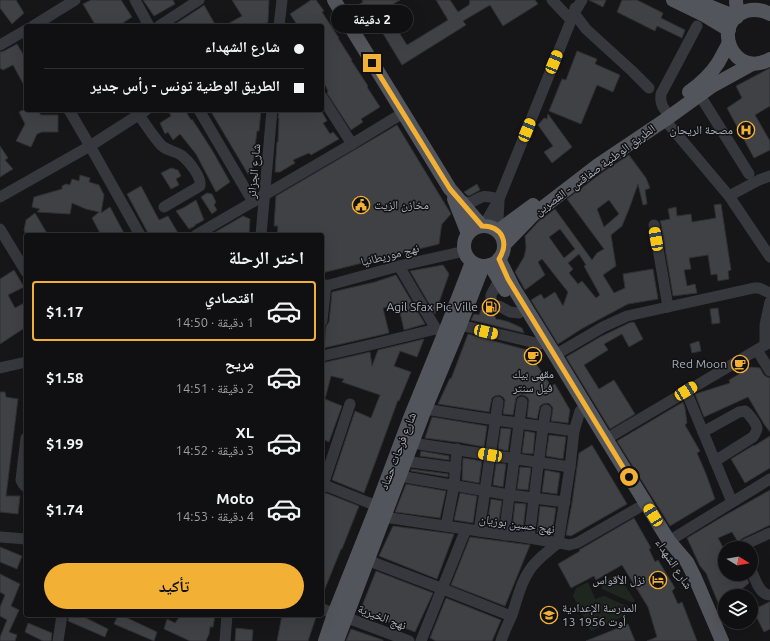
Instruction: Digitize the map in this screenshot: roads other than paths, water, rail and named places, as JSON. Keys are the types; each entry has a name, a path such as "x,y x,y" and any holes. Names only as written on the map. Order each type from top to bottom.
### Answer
{"main road":[{"path":"334,0 450,189 460,201 490,228 501,235 504,240 503,253 482,261 464,245 465,239 468,234 477,227 490,228"},
{"path":"673,0 704,15 729,36 732,51 737,57 744,62 752,64"},
{"path":"694,0 737,17"},
{"path":"736,0 737,17"},
{"path":"761,0 769,14"},
{"path":"737,17 744,12 752,10 760,10 769,14"},
{"name":"الطريق الوطنية صفاقس - القصرين","path":"504,245 533,215 545,205 665,115 710,74 718,63 729,36 732,23 737,17"},
{"name":"الطريق الوطنية صفاقس - القصرين","path":"490,228 712,86 752,64 758,64 770,59"},
{"path":"450,189 468,234"},
{"name":"شارع الشهداء","path":"482,261 499,280 540,344 638,508 690,583 713,641"},
{"name":"شارع الشهداء","path":"482,261 512,286 669,540 687,562 722,641"},
{"name":"شارع فرحات حشاد","path":"325,641 334,613 381,511 400,476 425,409 460,325 482,261"},
{"name":"شارع فرحات حشاد","path":"337,641 334,613 367,560 410,418 440,331 482,261"}],"street":[{"path":"36,24 75,0"},
{"path":"135,0 148,24"},
{"path":"162,24 199,0"},
{"path":"279,24 282,0"},
{"path":"552,0 632,70 649,88"},
{"path":"572,17 576,0"},
{"path":"490,228 498,219 499,199 572,17 582,0"},
{"path":"697,26 661,94 660,100 665,115 729,196 770,257"},
{"path":"0,46 24,34"},
{"path":"699,94 749,174"},
{"path":"324,99 352,144"},
{"path":"70,112 139,233"},
{"path":"0,197 90,146 143,112 160,145 168,150 180,154 187,160 200,180 200,186 164,207"},
{"path":"200,112 253,202"},
{"name":"شارع الجزائر","path":"261,233 272,112"},
{"path":"199,233 403,113"},
{"path":"729,196 770,176"},
{"path":"460,201 470,203 482,196 490,196 499,199"},
{"path":"654,225 668,307"},
{"path":"0,229 24,269"},
{"name":"نهج موريطانيا","path":"324,286 399,266 482,261"},
{"path":"324,356 440,331 399,266"},
{"path":"499,280 491,295 495,303 510,312 519,313"},
{"path":"555,355 603,327 634,314 754,288 759,288 770,293"},
{"path":"770,302 765,325 764,345 770,371"},
{"path":"460,325 540,344"},
{"path":"606,439 764,345"},
{"path":"0,368 24,362"},
{"path":"686,391 732,502"},
{"path":"479,531 498,402"},
{"path":"504,535 522,402"},
{"path":"324,479 350,404"},
{"path":"425,409 574,431"},
{"path":"529,538 546,410"},
{"path":"501,641 528,571 545,552 558,543 574,431 580,411"},
{"path":"703,432 739,412 745,411 749,414 757,427 753,437 715,461"},
{"path":"412,443 570,467"},
{"path":"446,526 454,486 457,449"},
{"path":"24,455 21,480 24,486"},
{"path":"405,461 456,468"},
{"path":"400,476 510,495 565,502"},
{"path":"669,540 770,479"},
{"name":"نهج حسين بوزيان","path":"324,486 381,511 446,526 569,545 577,543 638,508"},
{"path":"421,641 466,529"},
{"path":"753,541 770,533"},
{"path":"0,537 24,539"},
{"path":"367,560 511,616"},
{"path":"756,581 762,592 766,595 770,595"},
{"name":"نهج الخيرية","path":"334,613 409,641"},
{"path":"58,641 62,617"},
{"path":"225,641 227,617"}],"place":[{"name":"مصحة الريحان","path":"746,130"},
{"name":"مخازن الزيت","path":"361,205"},
{"name":"Agil Sfax Pic Ville","path":"491,307"},
{"name":"مقهى بيك فيل سنتر","path":"533,356"},
{"name":"Red Moon","path":"740,364"},
{"name":"نزل الأقواس","path":"658,580"},
{"name":"المدرسة الإعدادية 13 أوت 1956","path":"549,615"}]}
